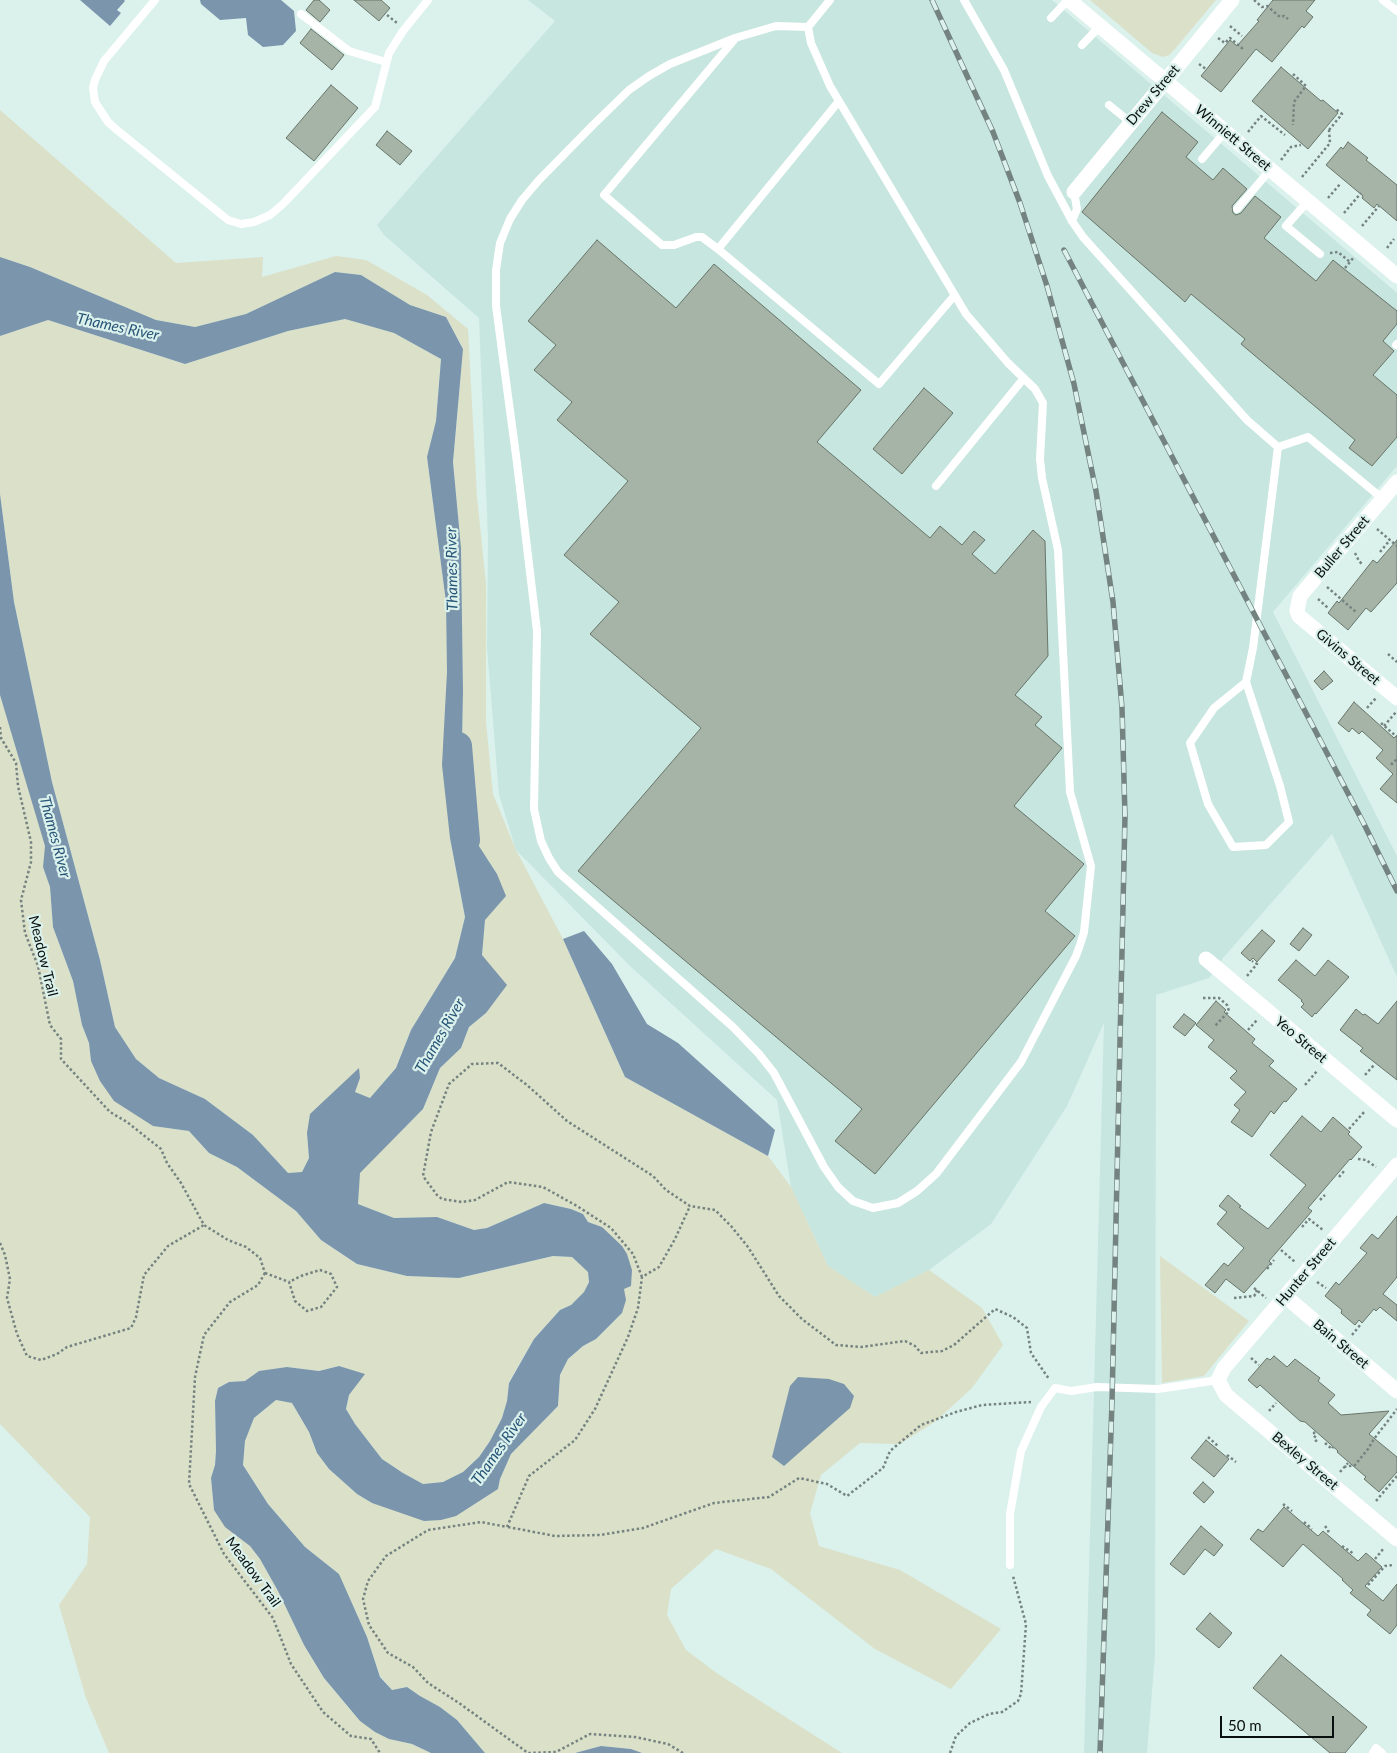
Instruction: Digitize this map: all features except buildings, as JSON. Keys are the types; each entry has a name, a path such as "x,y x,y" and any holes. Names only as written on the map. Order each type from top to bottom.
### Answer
{"street":[{"name":"Winniett Street","path":"1068,0 1225,132 1274,166 1308,201 1397,276"},
{"name":"Drew Street","path":"1074,192 1232,0"},
{"name":"Buller Street","path":"1299,616 1297,606 1300,596 1397,482"},
{"name":"Givins Street","path":"1299,616 1396,705"},
{"name":"Yeo Street","path":"1206,959 1397,1120"},
{"name":"Hunter Street","path":"1218,1380 1224,1368 1397,1165"},
{"name":"Bain Street","path":"1285,1296 1397,1391"},
{"name":"Bexley Street","path":"1218,1380 1226,1395 1392,1542"}],"lane":[{"path":"155,0 104,61 93,88 95,102 108,122 117,130 228,220 241,224 254,222 270,215 283,204 376,108 389,53 403,31 428,0"},
{"path":"808,27 776,26 736,38 670,64 630,90 587,131 522,200 510,219 500,243 496,270 496,306 518,472 536,631 534,809 541,841 558,872 733,1027 752,1047 774,1072 824,1166 838,1187 853,1201 873,1208 898,1203 917,1191 936,1174 1021,1062 1076,956 1084,932 1091,866 1070,792 1058,550 1042,478 1040,459 1043,403 1041,396 966,314 830,86 811,43 808,27 830,0"},
{"path":"964,0 1004,70 1048,176 1072,221 1083,237 1247,420 1278,447"},
{"path":"1051,18 1068,0"},
{"path":"1384,0 1397,11"},
{"path":"301,14 349,51 386,62"},
{"path":"1082,45 1100,26"},
{"path":"736,38 604,195 662,245 674,245 696,237 702,237 879,384 954,296"},
{"path":"718,249 839,101"},
{"path":"1109,105 1130,122"},
{"path":"1202,159 1225,132"},
{"path":"1236,209 1274,166"},
{"path":"1072,221 1077,209 1074,192"},
{"path":"1308,201 1286,226 1320,254"},
{"path":"936,486 1024,378"},
{"path":"1278,447 1308,436 1383,499"},
{"path":"1246,682 1214,708 1190,743 1208,804 1233,847 1266,845 1288,822 1280,786 1246,682 1253,648 1278,447"},
{"path":"1010,1565 1010,1514 1022,1451 1041,1407 1055,1388 1070,1391 1096,1387 1158,1389 1218,1380"},
{"path":"1373,1753 1376,1748 1382,1753"}],"path":[{"path":"1254,0 1264,8 1267,6 1280,17 1284,16 1288,19"},
{"path":"1226,23 1242,36"},
{"path":"1215,35 1225,44 1230,38 1243,50"},
{"path":"1293,74 1306,86 1294,102 1293,125"},
{"path":"1299,180 1330,142 1328,129 1342,114 1336,109"},
{"path":"1246,135 1261,116 1284,136"},
{"path":"1274,166 1291,147 1301,145"},
{"path":"1325,202 1341,183"},
{"path":"1342,216 1361,193"},
{"path":"1358,230 1379,206"},
{"path":"1384,252 1394,239"},
{"path":"1320,254 1338,252 1350,262"},
{"path":"1346,268 1355,256"},
{"path":"1373,527 1397,546"},
{"path":"1380,552 1390,540"},
{"path":"1354,549 1358,561 1362,564"},
{"path":"1324,585 1356,612"},
{"path":"1315,596 1328,608"},
{"path":"1388,654 1397,662"},
{"path":"1367,708 1377,697"},
{"path":"1396,705 1383,724 1397,737"},
{"name":"Meadow Trail","path":"0,727 1,738 16,763 18,786 30,842 31,862 21,900 25,933 38,966 50,1025 62,1039 61,1059 110,1112 126,1122 161,1150 204,1225 228,1240 246,1247 260,1258 265,1273 258,1285 230,1302 204,1335 195,1377 189,1484 224,1554 273,1618 291,1664 323,1712 351,1736 371,1740 380,1753"},
{"path":"1391,763 1397,759"},
{"path":"1246,978 1257,964 1252,961"},
{"path":"1202,998 1219,998 1227,1005 1229,1011 1215,1026"},
{"path":"1248,1030 1259,1018"},
{"path":"507,1527 529,1476 575,1440 595,1409 628,1337 638,1308 642,1277 633,1254 611,1228 543,1187 508,1182 475,1200 462,1202 442,1199 437,1195 424,1176 431,1132 449,1084 472,1064 498,1063 527,1085 567,1121 653,1176 666,1190 690,1206 715,1210 731,1226 748,1248 779,1296 802,1319 836,1345 861,1347 905,1341 915,1346 921,1353 942,1351 954,1345 995,1309 1013,1317 1027,1328 1030,1353 1055,1388"},
{"path":"1364,1077 1374,1065"},
{"path":"1305,1085 1319,1068"},
{"path":"1350,1129 1368,1108"},
{"path":"1358,1159 1366,1160 1379,1170"},
{"path":"1339,1177 1344,1170"},
{"path":"1320,1200 1325,1194"},
{"path":"642,1277 659,1267 675,1239 690,1206"},
{"path":"1302,1228 1309,1219 1326,1232"},
{"path":"0,1243 5,1254 10,1278 7,1298 17,1334 27,1356 40,1360 57,1354 67,1347 131,1328 136,1317 144,1275 168,1246 204,1225"},
{"path":"1281,1250 1298,1264"},
{"path":"1267,1269 1274,1260"},
{"path":"265,1273 289,1282 320,1270 331,1274 337,1286 321,1307 307,1311 295,1300 289,1282"},
{"path":"1314,1279 1326,1288"},
{"path":"1234,1298 1254,1296 1257,1292 1255,1289 1269,1300"},
{"path":"1348,1339 1361,1324"},
{"path":"1249,1356 1259,1364"},
{"path":"683,1753 668,1744 635,1737 590,1734 556,1752 528,1753 428,1682 413,1667 388,1652 368,1625 363,1599 368,1581 386,1556 428,1530 481,1522 555,1536 600,1535 643,1528 714,1503 769,1498 799,1478 827,1484 847,1496 883,1468 890,1451 921,1425 982,1405 1030,1401 1041,1407"},
{"path":"1266,1416 1276,1403"},
{"path":"1344,1467 1355,1465 1397,1409"},
{"path":"1315,1432 1316,1436 1314,1438 1317,1442"},
{"path":"1208,1437 1219,1447"},
{"path":"1325,1443 1332,1449 1333,1447"},
{"path":"1227,1455 1236,1462"},
{"path":"1336,1476 1348,1463"},
{"path":"1372,1506 1397,1476"},
{"path":"1283,1504 1292,1511"},
{"path":"1304,1522 1312,1529"},
{"path":"1325,1526 1329,1534"},
{"path":"1376,1559 1392,1542"},
{"path":"1342,1546 1354,1554"},
{"path":"950,1753 956,1736 970,1723 989,1714 1002,1712 1018,1701 1021,1694 1026,1624 1010,1565"},
{"path":"1368,1585 1385,1566 1393,1565"}],"shaded area":[{"path":"528,0 1052,0 1397,293 1397,466 1273,612 1397,856 1397,977 1332,834 1223,958 1209,978 1156,995 1155,1654 1147,1753 1084,1753 1104,1023 1067,1106 991,1224 929,1270 875,1297 828,1266 791,1187 777,1100 630,966 516,850 499,795 487,648 488,538 479,318 384,235 377,225 555,21"},
{"path":"1090,0 1216,0 1174,50 1169,55 1163,57 1152,53"},
{"path":"0,110 176,263 263,257 262,277 336,256 366,260 427,295 468,329 477,497 486,584 486,722 493,794 516,850 563,939 625,1077 768,1156 791,1187 828,1266 875,1297 929,1270 982,1308 1003,1345 972,1388 936,1421 900,1444 860,1443 821,1475 810,1513 819,1546 900,1570 1001,1629 951,1689 875,1649 771,1569 716,1549 671,1589 667,1615 686,1650 718,1674 842,1753 642,1753 631,1749 601,1746 575,1753 485,1753 457,1720 440,1707 407,1687 392,1690 380,1676 367,1637 339,1574 305,1547 268,1504 243,1465 245,1441 254,1418 276,1400 292,1403 309,1432 317,1453 329,1469 357,1494 372,1503 397,1510 498,1489 500,1479 511,1454 558,1406 560,1375 568,1359 583,1346 596,1339 622,1313 602,1227 588,1222 583,1214 571,1209 544,1203 487,1228 474,1230 437,1217 394,1218 358,1204 359,1173 423,1109 440,1068 461,1048 469,1027 486,1013 482,955 485,920 497,874 477,843 461,797 463,691 461,548 453,462 463,348 446,317 410,305 361,275 335,272 246,314 195,327 156,320 30,267 0,257"},
{"path":"345,319 394,333 441,359 436,421 427,457 446,602 450,838 465,917 455,958 411,1030 396,1068 370,1098 355,1092 360,1078 307,1133 309,1158 302,1172 288,1173 253,1135 205,1099 159,1078 136,1059 115,1027 100,960 52,782 14,602 0,494 0,336 48,320 185,364 288,331"},
{"path":"0,695 46,846 43,867 50,887 53,927 73,981 82,1025 89,1043 91,1061 153,1126 189,1131 209,1153 237,1167 296,1211 321,1240 357,1264 407,1276 459,1278 553,1256 572,1257 588,1272 589,1282 584,1292 571,1305 560,1310 534,1339 509,1382 507,1401 502,1418 479,1457 463,1472 443,1482 423,1484 403,1473 382,1459 355,1424 346,1409 349,1395 364,1374 339,1366 319,1371 287,1367 260,1371 245,1381 229,1382 218,1388 215,1401 215,1465 211,1478 214,1510 250,1546 260,1559 304,1645 324,1678 360,1721 389,1739 412,1744 431,1753 109,1753 86,1698 59,1605 87,1564 90,1517 0,1424"},
{"path":"1160,1256 1249,1321 1204,1376 1162,1383"}],"water":[{"path":"80,0 125,1 117,10 121,13 110,26"},
{"path":"200,0 281,0 294,11 296,31 283,45 263,47 248,35 246,18 220,20 201,4"},
{"path":"0,257 30,267 156,320 195,327 246,314 335,272 361,275 410,305 446,317 463,349 453,462 461,548 463,691 461,797 477,843 497,874 506,896 485,920 482,955 507,985 486,1013 469,1027 461,1048 440,1068 423,1109 360,1173 358,1204 394,1218 437,1217 474,1230 487,1228 544,1203 571,1209 583,1214 588,1222 602,1227 622,1246 627,1254 632,1270 631,1286 624,1289 626,1300 622,1313 596,1339 583,1346 568,1359 560,1375 558,1406 511,1454 500,1479 498,1489 456,1516 441,1520 424,1521 372,1503 357,1494 329,1469 317,1453 309,1432 292,1403 276,1400 254,1418 245,1441 243,1465 268,1504 305,1547 339,1574 367,1637 380,1677 392,1690 407,1687 440,1707 457,1720 485,1753 431,1753 412,1744 389,1739 360,1721 324,1678 304,1645 260,1559 250,1546 225,1527 214,1510 211,1478 215,1465 216,1451 215,1401 218,1388 229,1382 245,1381 259,1371 287,1367 319,1371 339,1366 365,1374 349,1395 346,1409 355,1424 382,1459 403,1473 423,1484 443,1482 463,1472 479,1457 502,1418 507,1401 509,1383 534,1339 560,1310 571,1305 584,1292 589,1282 588,1272 572,1257 553,1256 459,1278 407,1276 357,1264 321,1240 296,1211 237,1167 209,1153 189,1131 153,1126 114,1101 100,1081 91,1061 89,1043 82,1025 73,981 53,927 50,887 43,867 45,846 0,695 0,494 14,602 52,782 100,960 115,1027 136,1059 159,1078 205,1099 253,1135 288,1173 302,1172 309,1158 307,1133 310,1114 359,1068 360,1078 355,1092 370,1098 396,1068 411,1030 455,958 465,917 450,838 442,765 447,672 446,602 427,457 436,421 441,359 394,333 345,319 288,331 185,364 48,320 0,336"},
{"path":"584,931 612,964 647,1024 678,1043 775,1130 768,1156 625,1077 563,939"},
{"path":"798,1377 829,1379 844,1384 854,1396 850,1408 784,1466 772,1457 790,1386"},
{"path":"601,1746 631,1749 642,1753 575,1753"}],"waterway":[{"name":"Thames River","path":"458,746 466,840"}],"railway":[{"path":"932,0 993,132 1020,203 1047,286 1074,384 1096,491 1113,602 1122,708 1125,816 1112,1402 1100,1753"},
{"path":"1064,250 1364,824 1397,891"}]}
